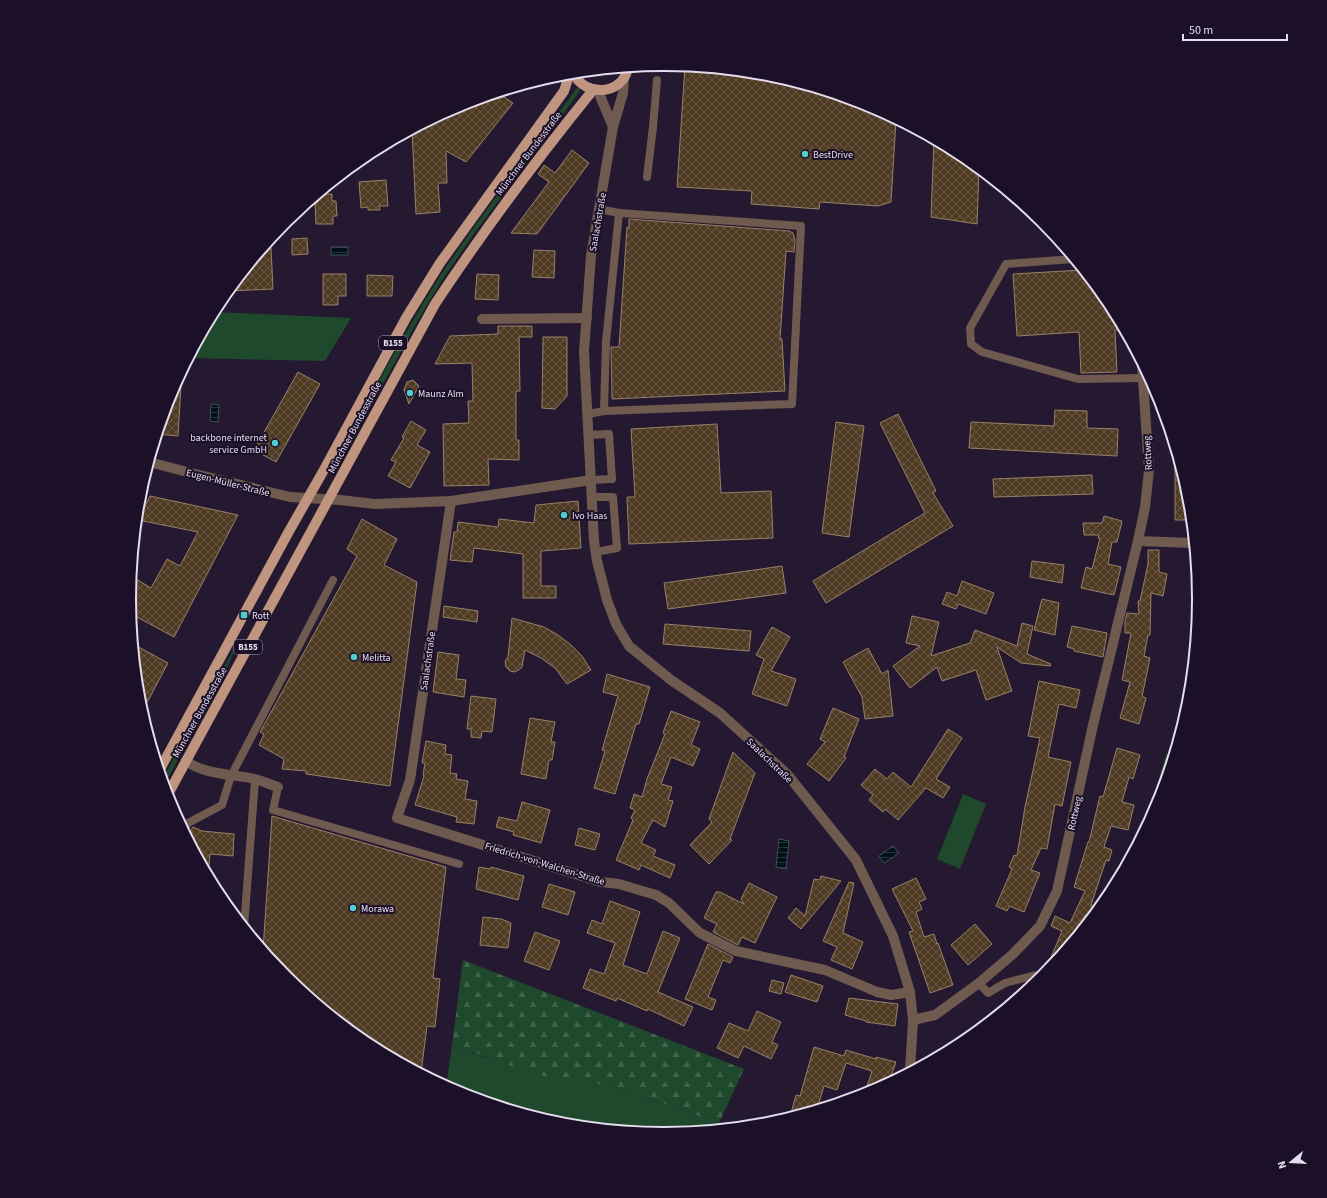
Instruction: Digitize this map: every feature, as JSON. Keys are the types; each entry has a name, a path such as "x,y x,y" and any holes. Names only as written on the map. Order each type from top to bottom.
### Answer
{"main road":[{"path":"576,79 583,86 595,90 608,89 617,85 624,78 626,72"},
{"name":"Münchner Bundesstraße","path":"163,765 406,318 440,263 564,91 568,80"},
{"name":"Münchner Bundesstraße","path":"171,788 435,304 468,254 507,200 595,90"}],"street":[{"name":"Saalachstraße","path":"624,78 622,93 613,127 591,256 584,351 596,552 607,600 616,624 628,646 670,680 720,713 787,774 856,860 893,936 910,992 914,1020 910,1065"},
{"path":"595,90 613,127"},
{"path":"482,319 587,318"},
{"name":"Rottweg","path":"914,1020 935,1015 979,983 1013,954 1040,926 1057,891 1093,725 1145,507 1148,470 1143,379"},
{"name":"Eugen-Müller-Straße","path":"153,463 290,497 308,498"},
{"path":"308,498 375,504 451,501 591,480"},
{"name":"Saalachstraße","path":"397,818 410,780 451,501"},
{"path":"1138,541 1188,543"},
{"path":"186,761 194,767 255,780 278,787"},
{"name":"Friedrich-von-Walchen-Straße","path":"397,818 601,882 619,884 656,895 669,903 700,933 736,951 825,970 891,995 910,992"}],"lane":[{"path":"647,177 654,127 657,80"},
{"path":"588,414 604,411 792,404 801,226 620,213 599,209"},
{"path":"604,411 606,342 620,213"},
{"path":"1067,259 1006,264 970,328 971,344 982,352 1078,379 1143,378"},
{"path":"588,435 609,434 612,478 591,480"},
{"path":"592,497 613,497 617,548 596,552"},
{"path":"187,826 188,823 222,806 231,776 332,580"},
{"path":"245,919 255,780"},
{"path":"278,787 273,810 459,864"},
{"path":"979,983 988,993 1005,983 1033,976"}],"green space":[{"path":"577,88 579,88 580,91 476,231 442,280 417,322 337,468 334,469 333,466 385,370 440,276 490,205"},
{"path":"220,312 351,318 325,361 194,358"},
{"path":"239,640 225,673 198,722 194,720"},
{"path":"191,726 194,729 168,779 166,773"},
{"path":"1166,754 1168,754 1163,769 1159,780"},
{"path":"963,794 986,804 960,869 937,859"},
{"path":"463,960 744,1069 719,1123 622,1089 594,1083 558,1080 514,1067 452,1045"},
{"path":"452,1045 484,1057 622,1089 719,1123 698,1126 629,1126 560,1117 494,1099 447,1081"}],"shaded area":[{"path":"331,247 348,247 348,255 331,255"},
{"path":"211,404 219,405 218,422 210,421"},
{"path":"779,839 789,841 786,869 776,867"},
{"path":"893,846 899,853 884,863 879,856"}],"building":[{"name":"BestDrive","path":"685,72 767,81 800,89 866,111 896,124 891,202 878,206 820,202 819,209 751,204 752,191 677,187"},
{"path":"503,96 513,103 466,162 446,151 447,183 438,183 440,212 416,214 412,135 461,111 494,99"},
{"path":"934,146 979,176 977,224 931,217"},
{"path":"572,150 589,163 537,234 511,233 549,182 538,174 544,165 555,173"},
{"path":"386,180 388,206 379,206 380,210 368,210 368,207 361,208 359,182"},
{"path":"332,194 332,201 336,201 337,216 333,216 333,224 316,224 315,202 318,202 318,200 324,195"},
{"path":"629,219 789,231 793,233 795,240 794,252 786,251 780,339 782,339 785,391 612,399 611,347 619,347 627,227 629,228"},
{"path":"307,238 308,254 292,255 292,239"},
{"path":"270,248 271,248 273,289 236,291"},
{"path":"534,250 555,251 554,278 532,277"},
{"path":"1076,270 1103,306 1118,330 1115,330 1117,372 1081,373 1079,332 1017,336 1013,274"},
{"path":"323,274 346,274 346,296 338,296 338,305 323,305"},
{"path":"477,274 499,275 498,300 475,299"},
{"path":"367,275 393,276 392,296 367,296"},
{"path":"498,326 532,326 532,337 519,337 520,391 516,391 516,440 519,440 519,460 488,459 489,485 444,486 443,424 469,423 468,401 473,401 472,363 435,364 450,336 498,334"},
{"path":"543,337 567,337 567,396 555,409 542,408"},
{"path":"298,372 320,384 276,462 254,450"},
{"name":"Maunz Alm","path":"413,380 419,386 409,404 404,390 407,382"},
{"path":"181,386 178,436 162,434"},
{"path":"1055,410 1087,411 1087,428 1118,429 1117,456 969,448 971,422 1054,426"},
{"path":"898,414 936,491 933,493 953,526 826,603 813,581 925,513 880,423"},
{"path":"411,421 426,430 417,445 430,452 410,488 388,476 396,462 391,460 404,438 402,437"},
{"path":"836,422 864,426 849,537 822,533"},
{"path":"717,424 721,493 771,491 773,538 629,544 627,497 635,497 631,429"},
{"path":"1175,467 1185,520 1175,520"},
{"path":"1092,475 1093,494 994,497 993,479"},
{"path":"150,496 238,515 174,637 137,618 137,579 151,588 167,559 180,566 198,532 142,521 144,508"},
{"path":"578,501 581,548 541,551 541,586 556,586 556,598 523,598 523,554 474,548 472,562 450,560 454,532 457,532 458,522 498,527 499,519 534,523 536,505"},
{"path":"1104,516 1122,521 1117,542 1112,542 1108,564 1121,567 1114,595 1081,588 1086,567 1092,569 1100,538 1098,538 1099,535 1084,535 1083,523 1102,523"},
{"name":"Melitta","path":"362,519 397,539 384,565 417,582 390,786 306,774 306,771 282,769 284,759 259,745 264,734 260,732 357,556 347,549"},
{"path":"1148,550 1159,550 1159,572 1167,574 1163,596 1151,593 1150,635 1148,635 1144,656 1150,658 1142,697 1146,698 1139,724 1120,718 1130,682 1122,680 1131,633 1125,633 1125,622 1127,613 1139,614 1138,601 1140,601 1148,564"},
{"path":"1032,561 1064,565 1062,583 1030,577"},
{"path":"782,566 786,593 668,609 664,583"},
{"path":"962,581 994,593 986,614 958,604 956,609 942,604 947,592 957,596"},
{"path":"1042,599 1059,603 1055,635 1034,630"},
{"path":"444,606 478,611 477,622 443,617"},
{"path":"912,616 939,622 931,656 970,643 975,630 1017,646 1022,623 1033,626 1027,654 1051,664 1050,666 1021,663 997,647 1012,691 986,700 976,670 942,681 937,667 910,688 893,666 920,646 906,643"},
{"path":"512,618 544,627 558,635 582,656 591,670 567,684 555,668 541,658 525,650 522,667 515,672 510,671 506,667 505,661 508,657"},
{"path":"665,624 751,631 749,651 663,644"},
{"path":"1072,626 1107,633 1103,657 1074,651 1074,649 1067,647"},
{"path":"772,627 790,637 771,671 796,679 787,706 752,694 764,659 756,655"},
{"path":"138,647 168,663 146,704"},
{"path":"868,648 882,674 888,670 893,716 865,719 862,697 843,662"},
{"path":"438,652 459,655 456,679 466,680 464,697 433,692"},
{"path":"607,674 650,687 639,724 636,724 615,794 594,788 605,751 602,750 618,696 603,692"},
{"path":"1039,681 1080,690 1076,708 1059,704 1048,757 1071,762 1062,806 1055,804 1047,849 1041,848 1031,870 1040,873 1024,912 1009,906 1007,911 996,906 1012,869 1009,867 1014,855 1017,856 1025,807 1040,738 1028,736"},
{"path":"471,696 496,699 492,732 482,731 481,738 471,737 471,729 467,729"},
{"path":"833,708 859,719 844,757 846,758 829,781 807,764 825,742 820,739"},
{"path":"671,711 700,722 691,745 700,749 693,766 671,757 661,784 672,787 668,800 673,801 665,827 653,820 641,843 656,850 653,856 675,865 670,878 641,865 639,870 616,860 633,820 631,818 635,810 630,808 634,794 642,797 647,779 665,734 663,733"},
{"path":"530,718 555,722 551,742 555,742 552,760 549,760 546,779 521,774"},
{"path":"948,729 962,738 936,779 950,787 943,798 926,788 898,820 885,809 883,812 869,800 873,795 861,785 875,769 887,779 893,772 911,787"},
{"path":"426,741 446,745 445,754 452,755 450,773 457,774 456,779 468,781 465,799 477,801 474,824 456,822 457,817 415,805 424,776 425,763 422,763"},
{"path":"1117,748 1140,755 1133,779 1129,777 1122,802 1134,805 1128,830 1111,826 1104,847 1112,850 1109,861 1106,860 1091,905 1093,906 1052,956 1062,931 1051,926 1055,916 1070,923 1085,891 1074,887 1089,842 1100,796 1103,797"},
{"path":"733,752 755,773 730,839 732,840 709,864 690,845 712,822 709,819"},
{"path":"522,802 550,810 541,843 513,835 514,832 496,827 499,817 517,821"},
{"name":"Morawa","path":"272,816 446,867 433,978 440,979 435,1027 427,1026 422,1068 370,1038 342,1018 315,996 290,972 263,943"},
{"path":"193,827 202,831 234,834 233,856 210,854 209,867 190,832"},
{"path":"579,828 600,834 595,850 575,845"},
{"path":"479,867 490,869 491,867 524,876 518,900 476,889"},
{"path":"821,876 841,881 801,929 788,918 796,908 805,916 814,879 820,880"},
{"path":"916,878 926,899 919,902 922,909 916,912 924,937 934,934 953,985 930,993 909,932 913,931 892,889"},
{"path":"849,882 854,883 843,933 863,942 852,969 831,960 837,947 823,941"},
{"path":"749,883 777,897 755,943 742,937 738,945 713,932 717,924 704,918 716,892 720,892 744,904 741,899"},
{"path":"549,884 575,892 568,915 542,907"},
{"path":"610,901 640,912 623,965 647,974 663,931 680,938 658,992 693,1007 684,1026 648,1009 647,1011 617,998 616,1001 583,988 590,969 604,974 615,943 587,933 592,920 602,924"},
{"path":"483,917 501,919 511,923 508,948 480,945"},
{"path":"975,924 992,944 968,965 951,945"},
{"path":"535,932 560,941 549,970 524,961"},
{"path":"708,944 733,957 730,963 723,960 708,997 716,1000 712,1010 685,999"},
{"path":"791,975 823,986 817,1002 785,992"},
{"path":"772,980 784,983 781,994 769,991"},
{"path":"849,998 898,1004 895,1026 866,1022 845,1015"},
{"path":"757,1011 781,1022 772,1042 778,1045 771,1059 744,1046 738,1058 717,1048 729,1023 748,1031"},
{"path":"814,1047 844,1056 846,1050 876,1059 876,1057 896,1062 891,1076 867,1087 872,1071 846,1063 837,1090 824,1086 819,1103 792,1111 796,1095 800,1096"}],"place":[{"name":"BestDrive","path":"805,154"},
{"name":"Maunz Alm","path":"410,393"},
{"name":"backbone internet service GmbH","path":"275,443"},
{"name":"Ivo Haas","path":"564,515"},
{"name":"Rott","path":"244,615"},
{"name":"Melitta","path":"354,657"},
{"name":"Morawa","path":"353,908"}]}
